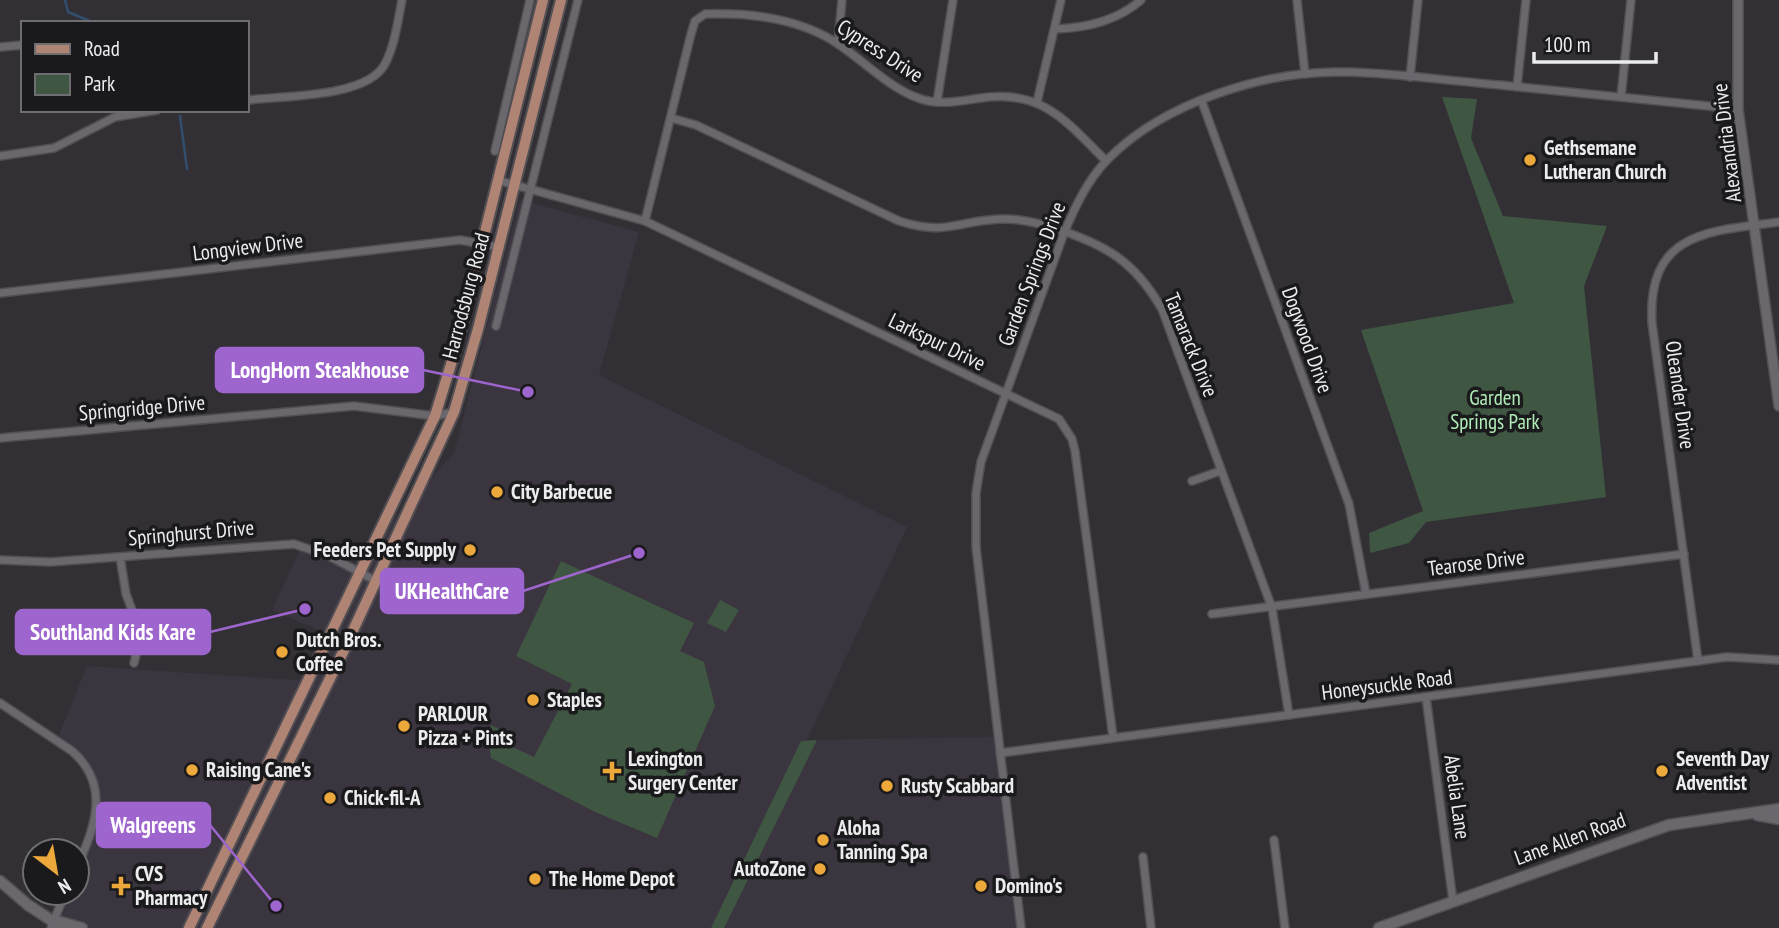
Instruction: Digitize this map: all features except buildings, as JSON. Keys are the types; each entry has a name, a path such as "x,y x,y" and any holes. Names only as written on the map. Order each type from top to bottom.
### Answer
{"main road":[{"name":"Harrodsburg Road","path":"190,928 435,416 456,348 543,0"},
{"name":"Harrodsburg Road","path":"207,928 376,581 454,412 561,0"},
{"name":"Lane Allen Road","path":"1379,928 1670,825 1779,808"},
{"path":"1747,812 1779,819"},
{"path":"0,881 52,924 63,928"},
{"path":"52,924 82,928"}],"street":[{"path":"248,100 337,90 370,79 385,65 402,0"},
{"path":"495,151 530,0"},
{"path":"496,326 578,0"},
{"path":"838,44 842,0"},
{"path":"937,102 953,0"},
{"path":"1037,102 1061,0"},
{"path":"1055,29 1096,23 1124,12 1141,0"},
{"path":"1297,0 1305,74"},
{"path":"1410,77 1418,0"},
{"path":"1517,87 1526,0"},
{"path":"1621,97 1631,0"},
{"name":"Alexandria Drive","path":"1738,0 1738,108 1779,406"},
{"name":"Cypress Drive","path":"645,221 691,34 695,21 702,15 719,14 793,23 838,44 899,89 918,98 937,102 1007,95 1037,102 1069,124 1106,161"},
{"path":"0,47 21,45"},
{"name":"Garden Springs Drive","path":"1021,928 977,561 976,493 981,462 1064,233 1080,199 1106,161 1151,124 1262,81 1305,74 1346,72 1410,77 1738,108"},
{"name":"Dogwood Drive","path":"1202,102 1349,505 1366,594"},
{"path":"0,156 54,148 115,117 145,112"},
{"name":"Tamarack Drive","path":"671,118 696,125 899,221 920,228 944,230 1005,219 1028,222 1064,233 1114,255 1153,293 1168,326 1272,608 1289,715"},
{"name":"Larkspur Drive","path":"497,180 645,221 1059,419 1072,439 1113,737"},
{"name":"Oleander Drive","path":"1698,661 1652,323 1652,288 1660,266 1682,243 1710,231 1779,222"},
{"name":"Longview Drive","path":"0,293 460,240 499,247"},
{"path":"1769,333 1779,331"},
{"name":"Springridge Drive","path":"0,438 354,406 435,416 454,412"},
{"path":"1192,481 1220,471"},
{"name":"Springhurst Drive","path":"0,559 42,562 294,544 329,556 376,581"},
{"name":"Tearose Drive","path":"1212,614 1684,554"},
{"path":"120,556 126,594 140,628 141,643 134,663"},
{"name":"Honeysuckle Road","path":"1000,753 1698,661 1744,657 1779,660"},
{"name":"Abelia Lane","path":"1426,697 1454,901"},
{"path":"0,703 72,751 82,761 93,782 97,813 88,837"},
{"path":"1274,841 1285,928"},
{"path":"1143,857 1152,928"},
{"path":"52,924 59,907"}],"shaded area":[{"path":"520,200 639,232 599,375 907,527 807,740 998,737 1021,928 70,928 53,920 59,907 91,907 91,837 88,837 97,813 93,782 77,756 57,740 87,666 308,681 330,635 272,610 302,545 360,572 376,539 454,453"}],"green space":[{"name":"Garden Springs Park","path":"1442,97 1477,99 1471,138 1503,216 1607,226 1584,286 1606,497 1426,522 1409,543 1370,553 1369,533 1423,511 1361,330 1514,303"},
{"path":"561,561 694,623 680,651 704,662 715,706 657,838 595,812 491,758 487,733 491,725 513,736 508,745 534,757 572,684 516,656"},
{"path":"720,600 739,610 726,632 707,623"},
{"path":"817,740 724,928 711,928 801,741"}],"waterway":[{"path":"65,0 68,12 90,21"},
{"path":"180,116 187,169"}],"place":[{"name":"Gethsemane Lutheran Church","path":"1530,160"},
{"name":"LongHorn Steakhouse","path":"528,392"},
{"name":"City Barbecue","path":"497,492"},
{"name":"Feeders Pet Supply","path":"470,550"},
{"name":"UKHealthCare","path":"639,553"},
{"name":"Southland Kids Kare","path":"305,609"},
{"name":"Dutch Bros. Coffee","path":"282,652"},
{"name":"Staples","path":"533,700"},
{"name":"PARLOUR Pizza + Pints","path":"404,726"},
{"name":"Raising Cane's","path":"192,770"},
{"name":"Lexington Surgery Center","path":"612,771"},
{"name":"Seventh Day Adventist","path":"1662,771"},
{"name":"Rusty Scabbard","path":"887,786"},
{"name":"Chick-fil-A","path":"330,798"},
{"name":"Aloha Tanning Spa","path":"823,840"},
{"name":"AutoZone","path":"820,869"},
{"name":"The Home Depot","path":"535,879"},
{"name":"CVS Pharmacy","path":"121,886"},
{"name":"Domino's","path":"981,886"},
{"name":"Walgreens","path":"276,906"}]}
